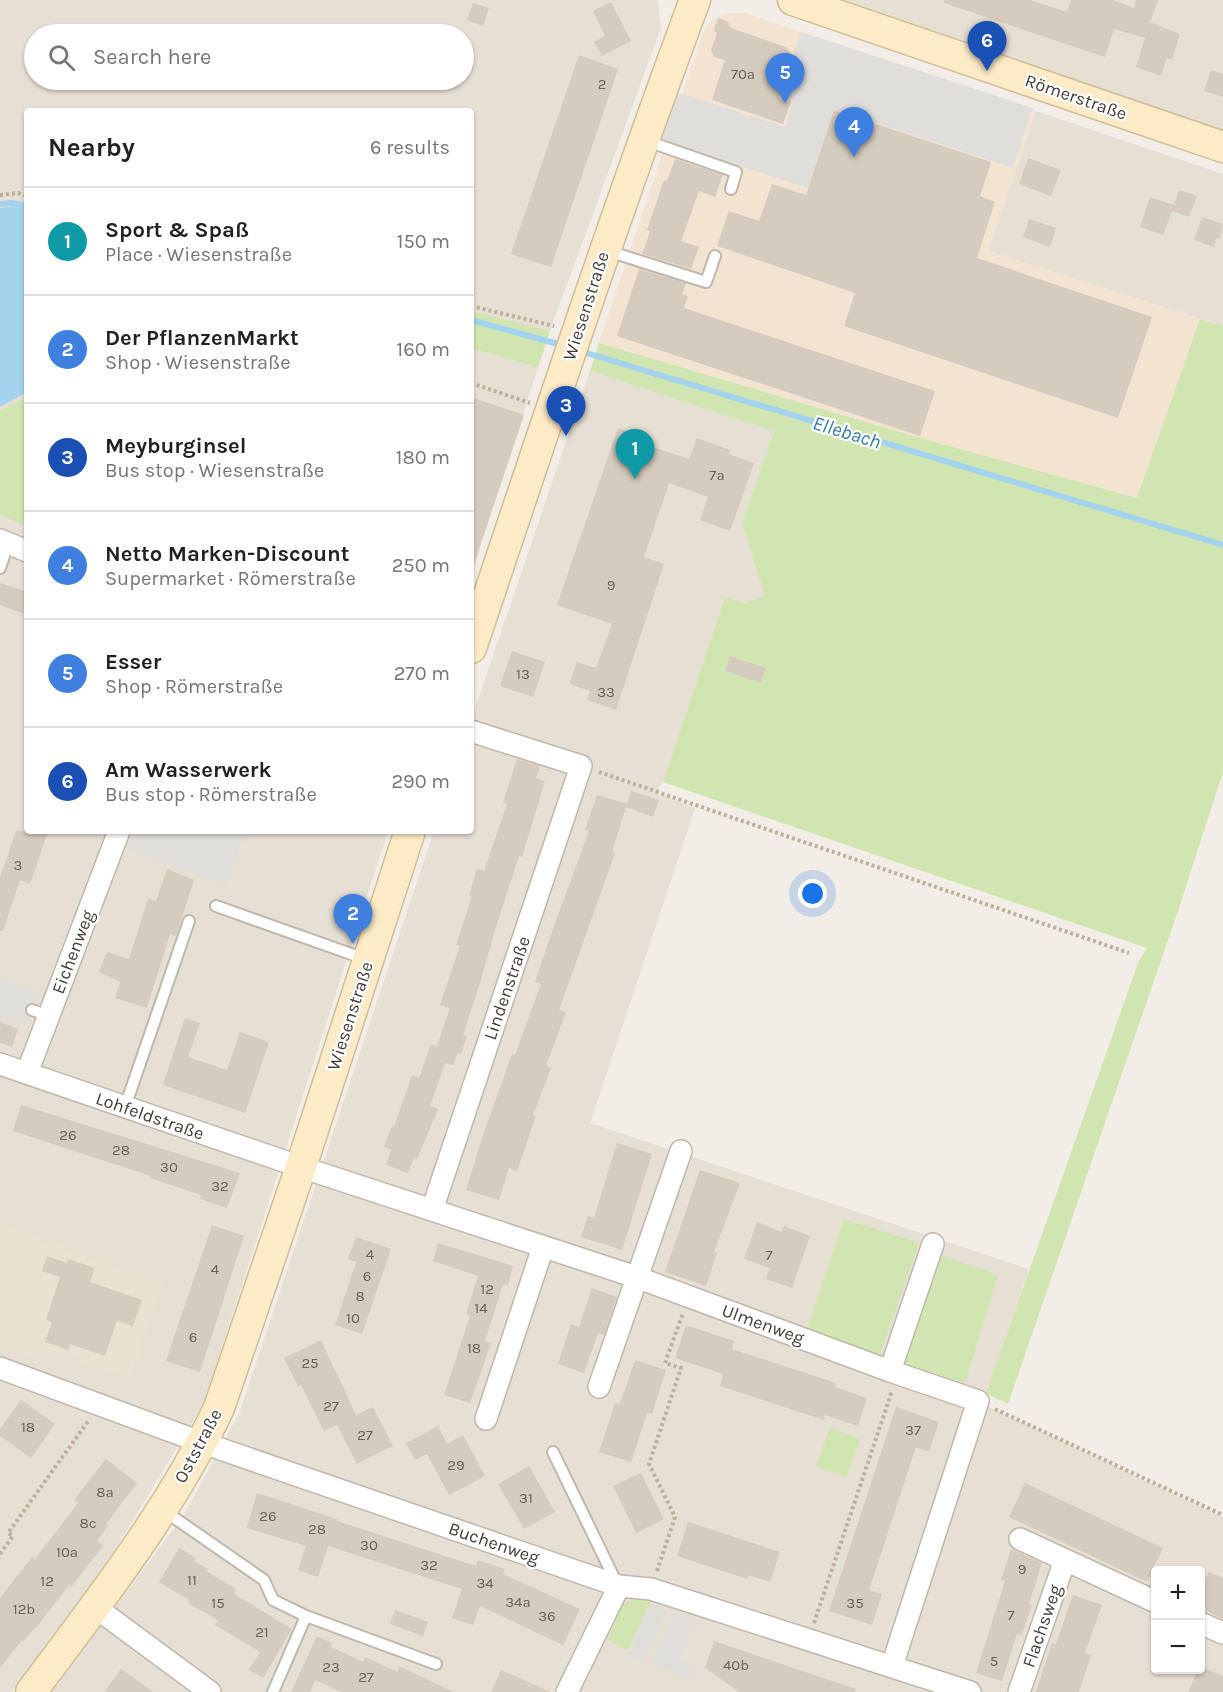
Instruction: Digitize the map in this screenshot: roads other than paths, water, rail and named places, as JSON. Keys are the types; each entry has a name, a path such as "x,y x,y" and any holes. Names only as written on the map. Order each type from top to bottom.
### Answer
{"main road":[{"name":"Wiesenstraße","path":"474,639 605,250 695,0"},
{"name":"Römerstraße","path":"793,0 1223,147"},
{"name":"Wiesenstraße","path":"301,1167 409,834"},
{"name":"Oststraße","path":"32,1692 163,1510 203,1443 219,1408 301,1167"}],"street":[{"name":"Lindenstraße","path":"432,1210 581,766 474,732"},
{"name":"Eichenweg","path":"27,1073 40,1013 118,834"},
{"name":"Lohfeldstraße","path":"0,1064 301,1167"},
{"path":"599,1387 681,1150"},
{"name":"Ulmenweg","path":"301,1167 636,1277 978,1401 892,1666"},
{"path":"894,1372 933,1244"},
{"path":"486,1419 543,1247"},
{"name":"Buchenweg","path":"0,1368 203,1443 619,1586 651,1589 970,1692"},
{"path":"1020,1539 1151,1600"},
{"name":"Flachsweg","path":"1019,1692 1065,1560"},
{"path":"567,1692 619,1586"},
{"path":"95,1607 210,1692"},
{"path":"1205,1625 1223,1633"}],"lane":[{"path":"644,140 736,172 731,189"},
{"path":"605,250 706,282 715,256"},
{"path":"0,568 12,545"},
{"path":"216,906 368,960"},
{"path":"125,1107 189,921"},
{"path":"553,1452 619,1586"},
{"path":"163,1510 264,1580 273,1600 306,1616 436,1664"},
{"path":"273,1692 306,1616"}],"water":[{"path":"24,207 24,394 0,407 0,208"}],"waterway":[{"name":"Ellebach","path":"0,204 24,205"},
{"name":"Ellebach","path":"474,321 565,346"},
{"name":"Ellebach","path":"580,351 1223,545"}],"place":[{"name":"Am Wasserwerk","path":"987,71"},
{"name":"Esser","path":"785,103"},
{"name":"Netto Marken-Discount","path":"854,157"},
{"name":"Meyburginsel","path":"566,436"},
{"name":"Sport & Spaß","path":"635,479"},
{"name":"Der PflanzenMarkt","path":"353,944"}]}
